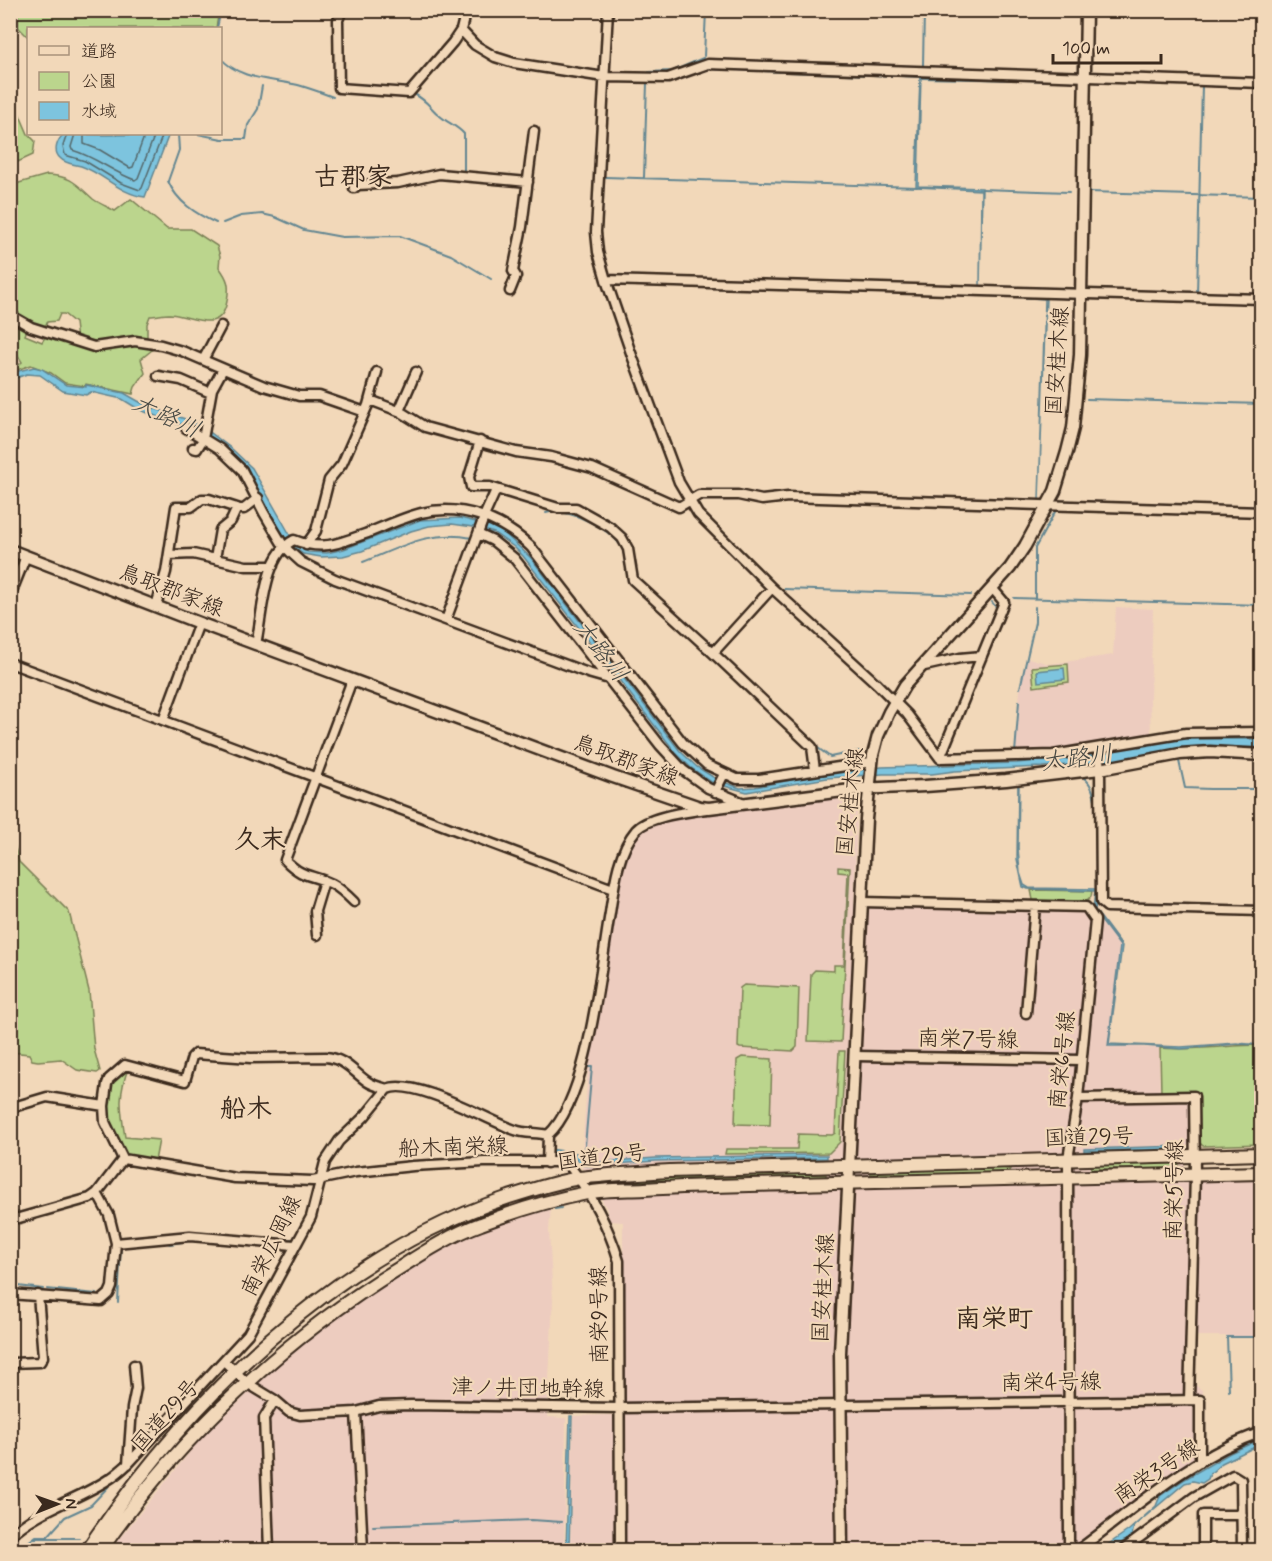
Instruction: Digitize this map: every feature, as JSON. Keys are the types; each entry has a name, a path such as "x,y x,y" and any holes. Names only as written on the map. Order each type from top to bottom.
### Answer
{"highway":[{"name":"国道29号","path":"87,1551 153,1461 234,1372 337,1284 419,1235 495,1202 579,1178 702,1169 1262,1154"},
{"name":"国道29号","path":"101,1551 171,1460 247,1383 365,1288 427,1251 478,1225 589,1192 672,1187 1262,1173"}],"main road":[{"name":"国安桂木線","path":"842,1551 840,1353 862,902 872,764 878,736 905,685 1010,568 1047,506 1062,471 1073,428 1080,355 1086,10"},
{"name":"鳥取郡家線","path":"10,550 199,623 677,800 709,808 870,784 925,786 1006,780 1180,754 1209,752 1262,755"}],"street":[{"path":"342,10 338,20 339,88 409,93 452,44 461,30 466,10"},
{"path":"608,10 596,232 598,252 679,482 698,514 772,588 907,714 940,758"},
{"path":"461,30 475,45 495,57 514,63 604,77 668,78 708,64 1262,83"},
{"path":"510,291 516,276 513,271 522,227 534,131"},
{"path":"354,188 358,185 398,183 439,174 528,182"},
{"path":"606,280 1262,299"},
{"path":"10,315 31,327 85,345 104,347 122,342 141,342 182,351 266,387 299,396 319,396 365,412"},
{"path":"203,360 221,326"},
{"path":"193,448 197,449 203,439 211,393 223,369"},
{"path":"306,545 316,531 329,480 342,464 370,400 377,372"},
{"path":"399,411 416,372"},
{"path":"158,376 181,380 211,393"},
{"path":"370,400 399,411 425,427 516,452 575,463 679,507 699,495 738,495 762,500 788,497 1262,512"},
{"path":"186,428 220,449 242,470 301,562 335,579 609,679"},
{"path":"480,441 469,477 471,487 490,487 558,508 576,508 610,527 622,538 628,549 633,580 812,747 815,770"},
{"path":"446,620 496,490"},
{"path":"156,606 169,555 176,507 191,507 202,499 209,499 244,509 258,498"},
{"path":"216,559 220,530 231,521 237,508"},
{"path":"288,543 319,547 340,543 424,512 467,512 484,517 508,527 531,548 683,743 701,760 737,779 759,779 872,764"},
{"path":"478,534 493,541 514,558 674,761 715,792 744,803"},
{"path":"256,644 268,578 288,543"},
{"path":"169,555 194,554 246,566 273,566"},
{"path":"10,596 26,556"},
{"path":"713,653 772,588"},
{"path":"940,758 1004,602 992,588"},
{"path":"163,720 199,623"},
{"path":"920,667 960,658 982,656"},
{"path":"10,663 614,889"},
{"path":"352,680 285,860 301,874 338,887 354,902"},
{"path":"940,758 1053,755 1186,733 1262,732"},
{"path":"1098,749 1101,902 1107,907 1262,911"},
{"path":"715,792 724,774"},
{"path":"547,1162 548,1135 566,1110 585,1055 614,889 622,857 637,830 646,822 709,808"},
{"path":"317,935 315,911 324,881"},
{"name":"南栄6号線","path":"862,902 1086,907 1095,920 1078,1098 1068,1159 1069,1551"},
{"path":"1026,1013 1035,906"},
{"path":"10,1218 19,1218 90,1198 97,1193 123,1159 105,1122 104,1106 109,1079 125,1065 185,1081 195,1054 251,1058 337,1058 354,1069 370,1084 387,1089 411,1087 518,1131 548,1135"},
{"name":"南栄7号線","path":"855,1056 1081,1060"},
{"name":"南栄広岡線","path":"10,1536 18,1528 44,1513 109,1479 128,1464 248,1334 311,1217 325,1162 339,1141 365,1116 387,1089"},
{"name":"南栄5号線","path":"1078,1098 1194,1096 1195,1174 1189,1400"},
{"path":"10,1108 47,1097 104,1106"},
{"name":"船木南栄線","path":"123,1159 235,1178 298,1180 322,1179 356,1172 413,1166 484,1162 547,1162 569,1165 579,1178"},
{"name":"南栄9号線","path":"579,1178 610,1232 618,1261 620,1551"},
{"path":"10,1294 101,1301 109,1294 112,1287 116,1243 109,1215 97,1193"},
{"path":"116,1243 190,1236 294,1245"},
{"path":"10,1363 40,1362 43,1357 38,1295"},
{"name":"津ノ井団地幹線","path":"224,1361 247,1383 275,1400 289,1412 300,1415 356,1412 380,1406 411,1405 620,1408 840,1405"},
{"path":"128,1464 132,1408 136,1389 134,1365"},
{"path":"269,1551 264,1418 275,1400"},
{"path":"1189,1400 1200,1400 1200,1462"},
{"name":"南栄4号線","path":"840,1405 1189,1400"},
{"path":"356,1412 363,1551"},
{"name":"南栄3号線","path":"1078,1551 1163,1485 1200,1462 1262,1432"},
{"path":"1123,1551 1194,1497 1233,1475 1241,1480 1242,1551"},
{"path":"1203,1551 1203,1515 1242,1515"}],"shaded area":[{"path":"1116,607 1153,609 1151,736 1051,752 1016,752 1020,688 1028,658 1050,664 1113,655"},
{"path":"847,796 857,809 854,907 1084,910 1102,917 1122,946 1110,1046 1159,1048 1160,1100 1185,1099 1191,1104 1191,1141 1184,1149 1185,1181 1261,1179 1261,1336 1193,1336 1191,1382 1203,1391 1202,1453 1071,1550 624,1550 623,1222 610,1221 606,1207 581,1166 588,1069 584,1067 619,875 631,843 642,827 667,818"},
{"path":"551,1208 549,1230 553,1301 547,1417 566,1418 564,1550 110,1550 202,1437 276,1367 326,1324 393,1275 439,1250 491,1226"},
{"path":"611,1415 616,1419 615,1550 570,1550 573,1416"}],"green space":[{"path":"16,11 219,11 216,27 27,27 27,36 18,27"},
{"path":"10,92 27,135 35,141 33,155 11,165"},
{"path":"47,175 68,179 93,199 115,211 131,199 167,229 191,229 217,246 220,256 219,267 228,286 224,312 212,321 169,314 150,316 147,324 147,341 106,345 77,340 75,323 64,314 60,314 57,321 47,322 44,330 11,314 10,188"},
{"path":"17,322 28,327 25,335 42,342 47,334 98,343 150,344 152,350 141,359 145,373 133,394 86,384 85,386 65,383 51,373 31,365 11,372 11,368 14,369 22,362 11,344 10,323"},
{"path":"1068,664 1069,682 1034,687 1032,667"},
{"path":"10,830 19,862 69,912 89,991 94,1049 100,1071 97,1073 77,1070 61,1059 38,1061 32,1060 29,1054 11,1052"},
{"path":"838,867 850,868 841,1042 808,1041 811,974 815,970 834,971 834,965 844,965 848,873 838,872"},
{"path":"1031,890 1092,891 1087,901 1033,900"},
{"path":"744,985 799,988 797,1047 793,1051 738,1047 740,988"},
{"path":"1261,1045 1261,1144 1203,1146 1197,1140 1196,1092 1161,1093 1160,1048"},
{"path":"839,1051 845,1051 840,1142 829,1153 725,1154 726,1149 797,1149 798,1134 832,1135 835,1133"},
{"path":"742,1057 772,1059 770,1125 735,1124 737,1060"},
{"path":"129,1066 121,1101 125,1137 159,1140 155,1161 122,1153 106,1114 109,1082"},
{"path":"1127,1162 1178,1164 1181,1168 1180,1170 1091,1169 1090,1164"},
{"path":"983,1166 1010,1169 1006,1175 938,1176 871,1174 870,1169"},
{"path":"826,1174 826,1178 696,1182 655,1180 614,1184 614,1180 657,1176"}],"water":[{"path":"703,69 921,76 918,186 982,188 980,287 981,190 916,187 920,77"},
{"path":"63,135 169,135 145,197 128,192 81,166 62,160 56,152"},
{"path":"978,295 1046,297 1039,500 1045,299"},
{"name":"大路川","path":"34,367 42,369 66,385 86,387 86,385 124,393 145,405 203,427 252,468 293,544 308,552 327,553 344,549 420,520 460,518 488,525 503,532 531,558 680,751 697,767 716,779 740,788 827,773 882,767 1017,763 1065,758 1176,739 1261,739 1261,747 1184,748 1113,761 1043,767 827,778 747,792 713,783 690,767 676,753 523,556 494,533 452,524 429,526 343,556 321,557 303,554 285,541 246,470 188,428 140,410 122,399 91,392 86,395 63,391 40,375 27,374 11,380 11,373"},
{"path":"1064,668 1065,679 1038,682 1037,671"},
{"path":"1018,783 1018,848 1020,873 1017,859"},
{"path":"1020,873 1024,885 1029,888 1097,889 1095,910 1122,946 1109,1044 1181,1047 1237,1043 1261,1045 1237,1044 1181,1049 1108,1046 1120,946 1093,910 1095,891 1028,889 1023,887"},
{"path":"1183,1146 1183,1149 1084,1151 1084,1149"},
{"path":"550,1149 576,1153 584,1163 656,1158 827,1155 827,1158 656,1161 588,1166 582,1165 574,1156 550,1152"},
{"path":"570,1416 572,1416 569,1550 566,1550"},
{"path":"1261,1439 1261,1444 1222,1463 1202,1483 1193,1481 1185,1483 1134,1526 1132,1535 1121,1543 1115,1543 1100,1550 1129,1530 1156,1506 1160,1496 1230,1453"}],"waterway":[{"path":"217,27 221,10"},
{"path":"704,56 706,10"},
{"path":"923,65 924,10"},
{"path":"649,72 673,71 703,58"},
{"path":"222,59 227,65 246,74 298,85 333,97"},
{"path":"922,78 1074,81"},
{"path":"1093,82 1156,83"},
{"path":"644,177 647,83"},
{"path":"1197,295 1202,85 1200,84"},
{"path":"203,135 222,139 246,139 248,125 258,109 262,86"},
{"path":"414,94 464,134 464,173"},
{"path":"178,135 179,150 168,181 176,195 188,206 201,216 216,223"},
{"path":"605,177 917,187"},
{"path":"982,189 1069,192"},
{"path":"1089,192 1262,197"},
{"path":"223,223 241,216 262,214 275,217 304,230 342,237 400,236 451,255 491,279"},
{"path":"1087,399 1262,404"},
{"path":"1035,599 1035,548 1056,510 1112,511"},
{"path":"546,513 565,513 598,526 621,546 625,565"},
{"path":"363,562 416,541 443,536 472,538"},
{"path":"301,567 333,584 444,624"},
{"path":"637,577 661,600"},
{"path":"784,589 971,595"},
{"path":"1014,598 1262,605"},
{"path":"992,602 996,607"},
{"path":"1020,688 1035,622 1035,607"},
{"name":"大路川","path":"595,679 609,684"},
{"path":"1015,753 1019,701"},
{"path":"789,719 810,739"},
{"path":"818,748 830,757 859,751"},
{"path":"1179,761 1185,788 1210,789"},
{"name":"大路川","path":"1080,776 1086,780 1094,795 1096,842"},
{"path":"1210,789 1262,789"},
{"path":"616,898 618,887"},
{"path":"584,1157 592,1067 587,1067 589,1054"},
{"path":"126,1061 151,1067"},
{"path":"110,1072 120,1064"},
{"path":"94,1101 99,1100 106,1076"},
{"path":"359,1080 372,1089"},
{"path":"30,1098 45,1094"},
{"path":"11,1102 20,1101"},
{"path":"318,1206 322,1193"},
{"path":"555,1209 561,1208"},
{"path":"275,1239 293,1239"},
{"path":"165,1242 170,1244 195,1240"},
{"path":"118,1302 121,1246"},
{"path":"10,1285 43,1289"},
{"path":"47,1289 96,1294"},
{"path":"1229,1391 1227,1337 1262,1337"},
{"path":"112,1482 137,1461 169,1425"},
{"path":"1196,1502 1234,1480"},
{"path":"18,1550 36,1536 48,1536 65,1517 91,1505 108,1487"},
{"path":"1185,1510 1189,1506"},
{"path":"373,1526 532,1520 562,1522"},
{"path":"34,1538 79,1538"}],"district":[{"name":"古郡家","path":"353,178"},
{"name":"久末","path":"260,841"},
{"name":"船木","path":"246,1110"},
{"name":"南栄町","path":"994,1320"}]}
